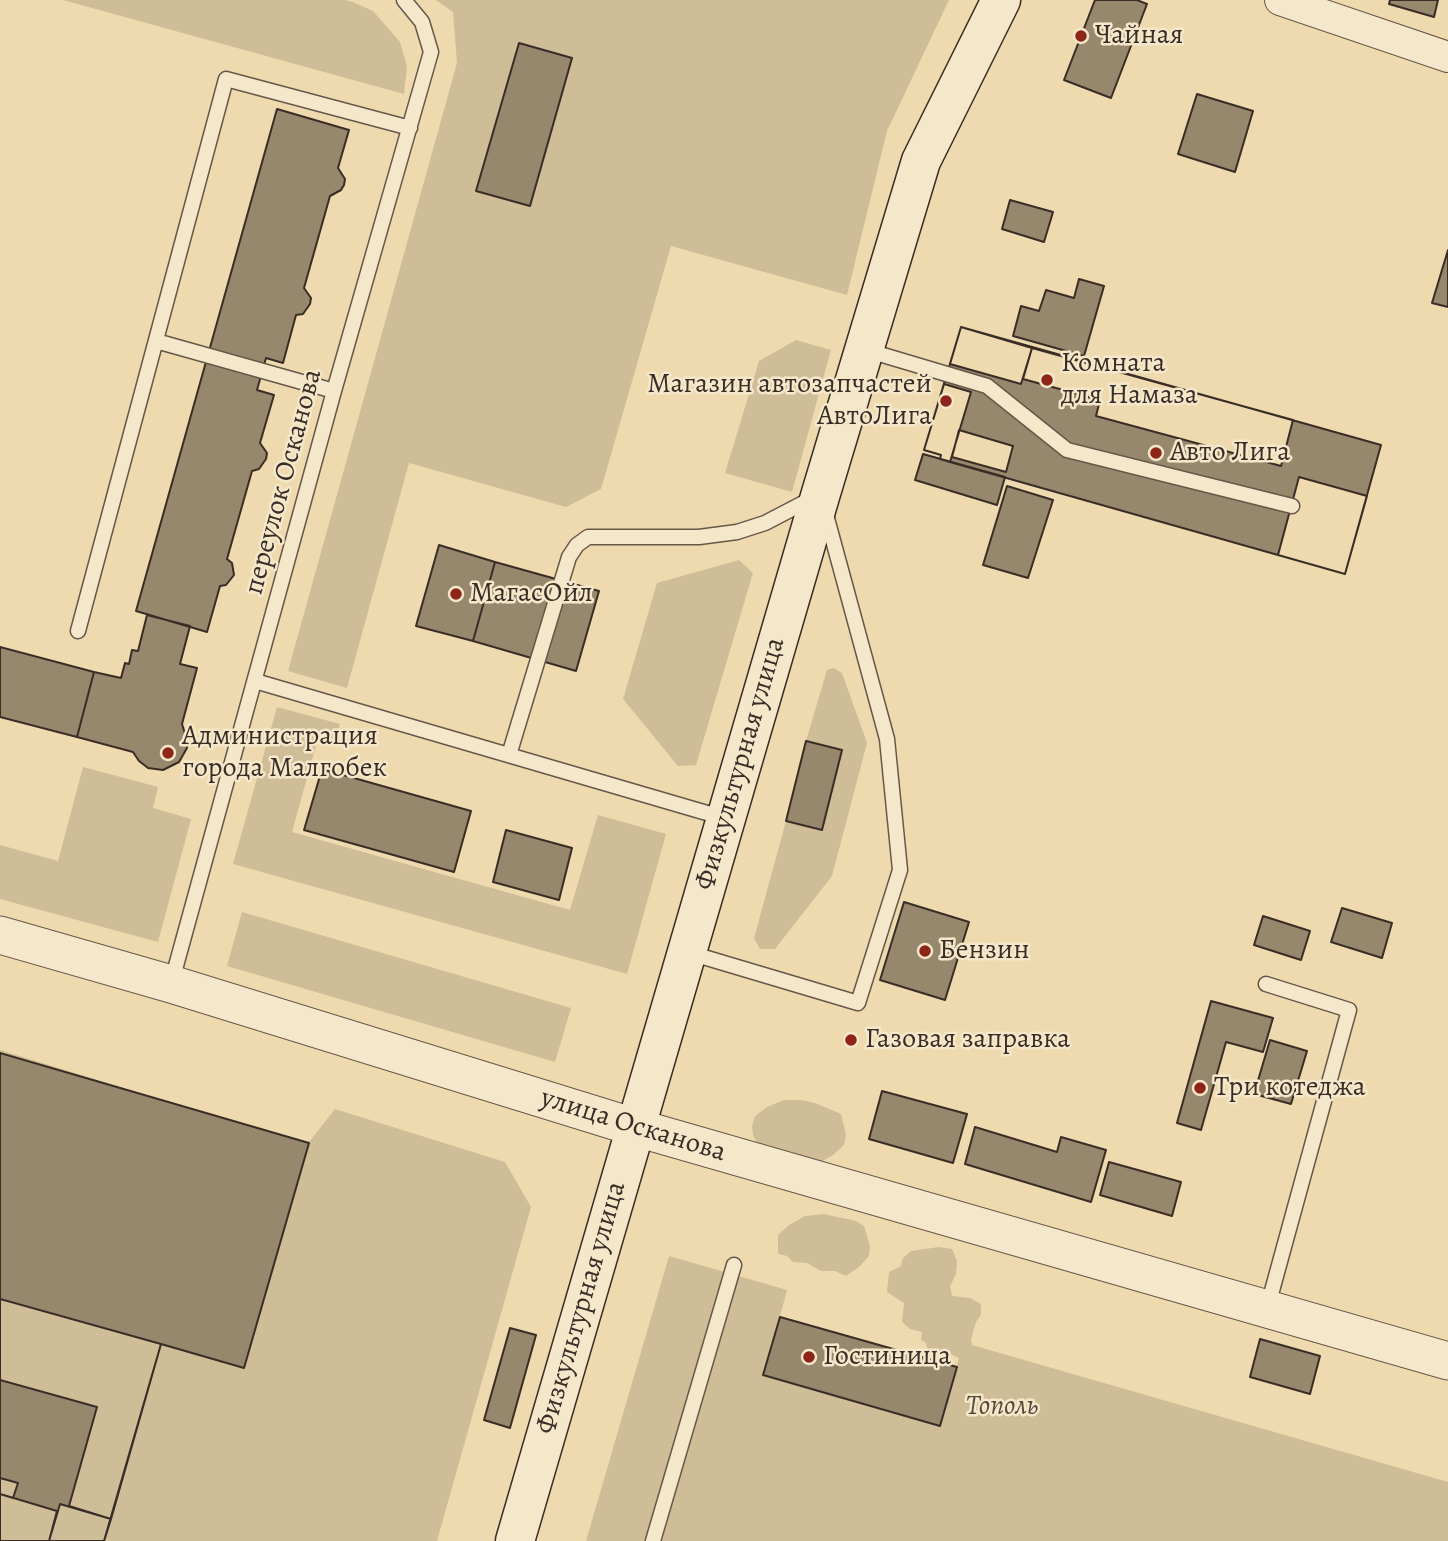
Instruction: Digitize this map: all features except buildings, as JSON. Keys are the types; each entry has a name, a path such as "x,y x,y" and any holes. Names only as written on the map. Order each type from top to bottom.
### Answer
{"main road":[{"name":"Физкультурная улица","path":"515,1541 634,1127 921,161 1001,0"}],"street":[{"path":"1280,0 1448,57"},
{"name":"улица Осканова","path":"0,935 171,984 634,1127 1448,1362"}],"lane":[{"name":"переулок Осканова","path":"171,984 334,391 431,52 422,22 404,0"},
{"path":"78,631 226,79 410,128"},
{"path":"156,341 334,391"},
{"path":"864,349 987,386 1067,450 1292,506"},
{"path":"509,755 569,557 577,545 588,537 699,537 737,532 776,518 821,493 887,739 900,870 858,1003 687,952"},
{"path":"255,681 725,818"},
{"path":"1266,984 1349,1010 1267,1309"},
{"path":"653,1541 734,1265"}],"green space":[{"path":"63,0 353,2 373,11 400,42 407,66 404,94"},
{"path":"436,0 949,0 887,131 847,295 671,246 601,489 566,507 409,463 347,688 288,671 457,63 453,12"},
{"path":"796,340 831,350 792,492 725,473 759,361"},
{"path":"739,560 753,573 696,765 678,766 623,699 657,583"},
{"path":"834,668 842,673 867,743 832,876 775,949 760,949 754,938 786,821 822,830 842,750 806,741 827,670"},
{"path":"277,707 340,724 335,742 318,738 292,832 570,910 598,815 666,834 627,974 233,864"},
{"path":"83,767 158,787 153,808 191,819 158,942 0,899 0,845 58,861"},
{"path":"242,912 571,1008 555,1062 227,966"},
{"path":"0,1050 267,1132 309,1142 335,1109 505,1162 531,1207 437,1541 0,1541"},
{"path":"784,1100 815,1103 841,1114 846,1135 844,1145 819,1163 766,1150 757,1143 753,1135 755,1116"},
{"path":"824,1214 856,1221 864,1226 870,1246 869,1256 846,1276 835,1271 821,1271 807,1263 793,1262 787,1256 778,1254 778,1235 789,1225 805,1216"},
{"name":"Тополь","path":"939,1247 952,1249 957,1261 956,1274 950,1286 952,1296 970,1298 981,1304 981,1315 976,1322 972,1345 1448,1482 1448,1541 586,1541 669,1256 787,1290 764,1376 940,1426 959,1358 942,1350 937,1354 928,1351 926,1343 921,1340 922,1332 910,1329 902,1322 904,1303 887,1292 889,1272 901,1266 903,1258 911,1251"}],"place":[{"name":"Чайная","path":"1081,36"},
{"name":"Комната для Намаза","path":"1047,380"},
{"name":"Магазин автозапчастей АвтоЛига","path":"946,401"},
{"name":"Авто Лига","path":"1156,453"},
{"name":"МагасОйл","path":"456,594"},
{"name":"Администрация города Малгобек","path":"168,753"},
{"name":"Бензин","path":"925,951"},
{"name":"Газовая заправка","path":"851,1040"},
{"name":"Три котеджа","path":"1200,1088"},
{"name":"Гостиница","path":"809,1357"}]}
